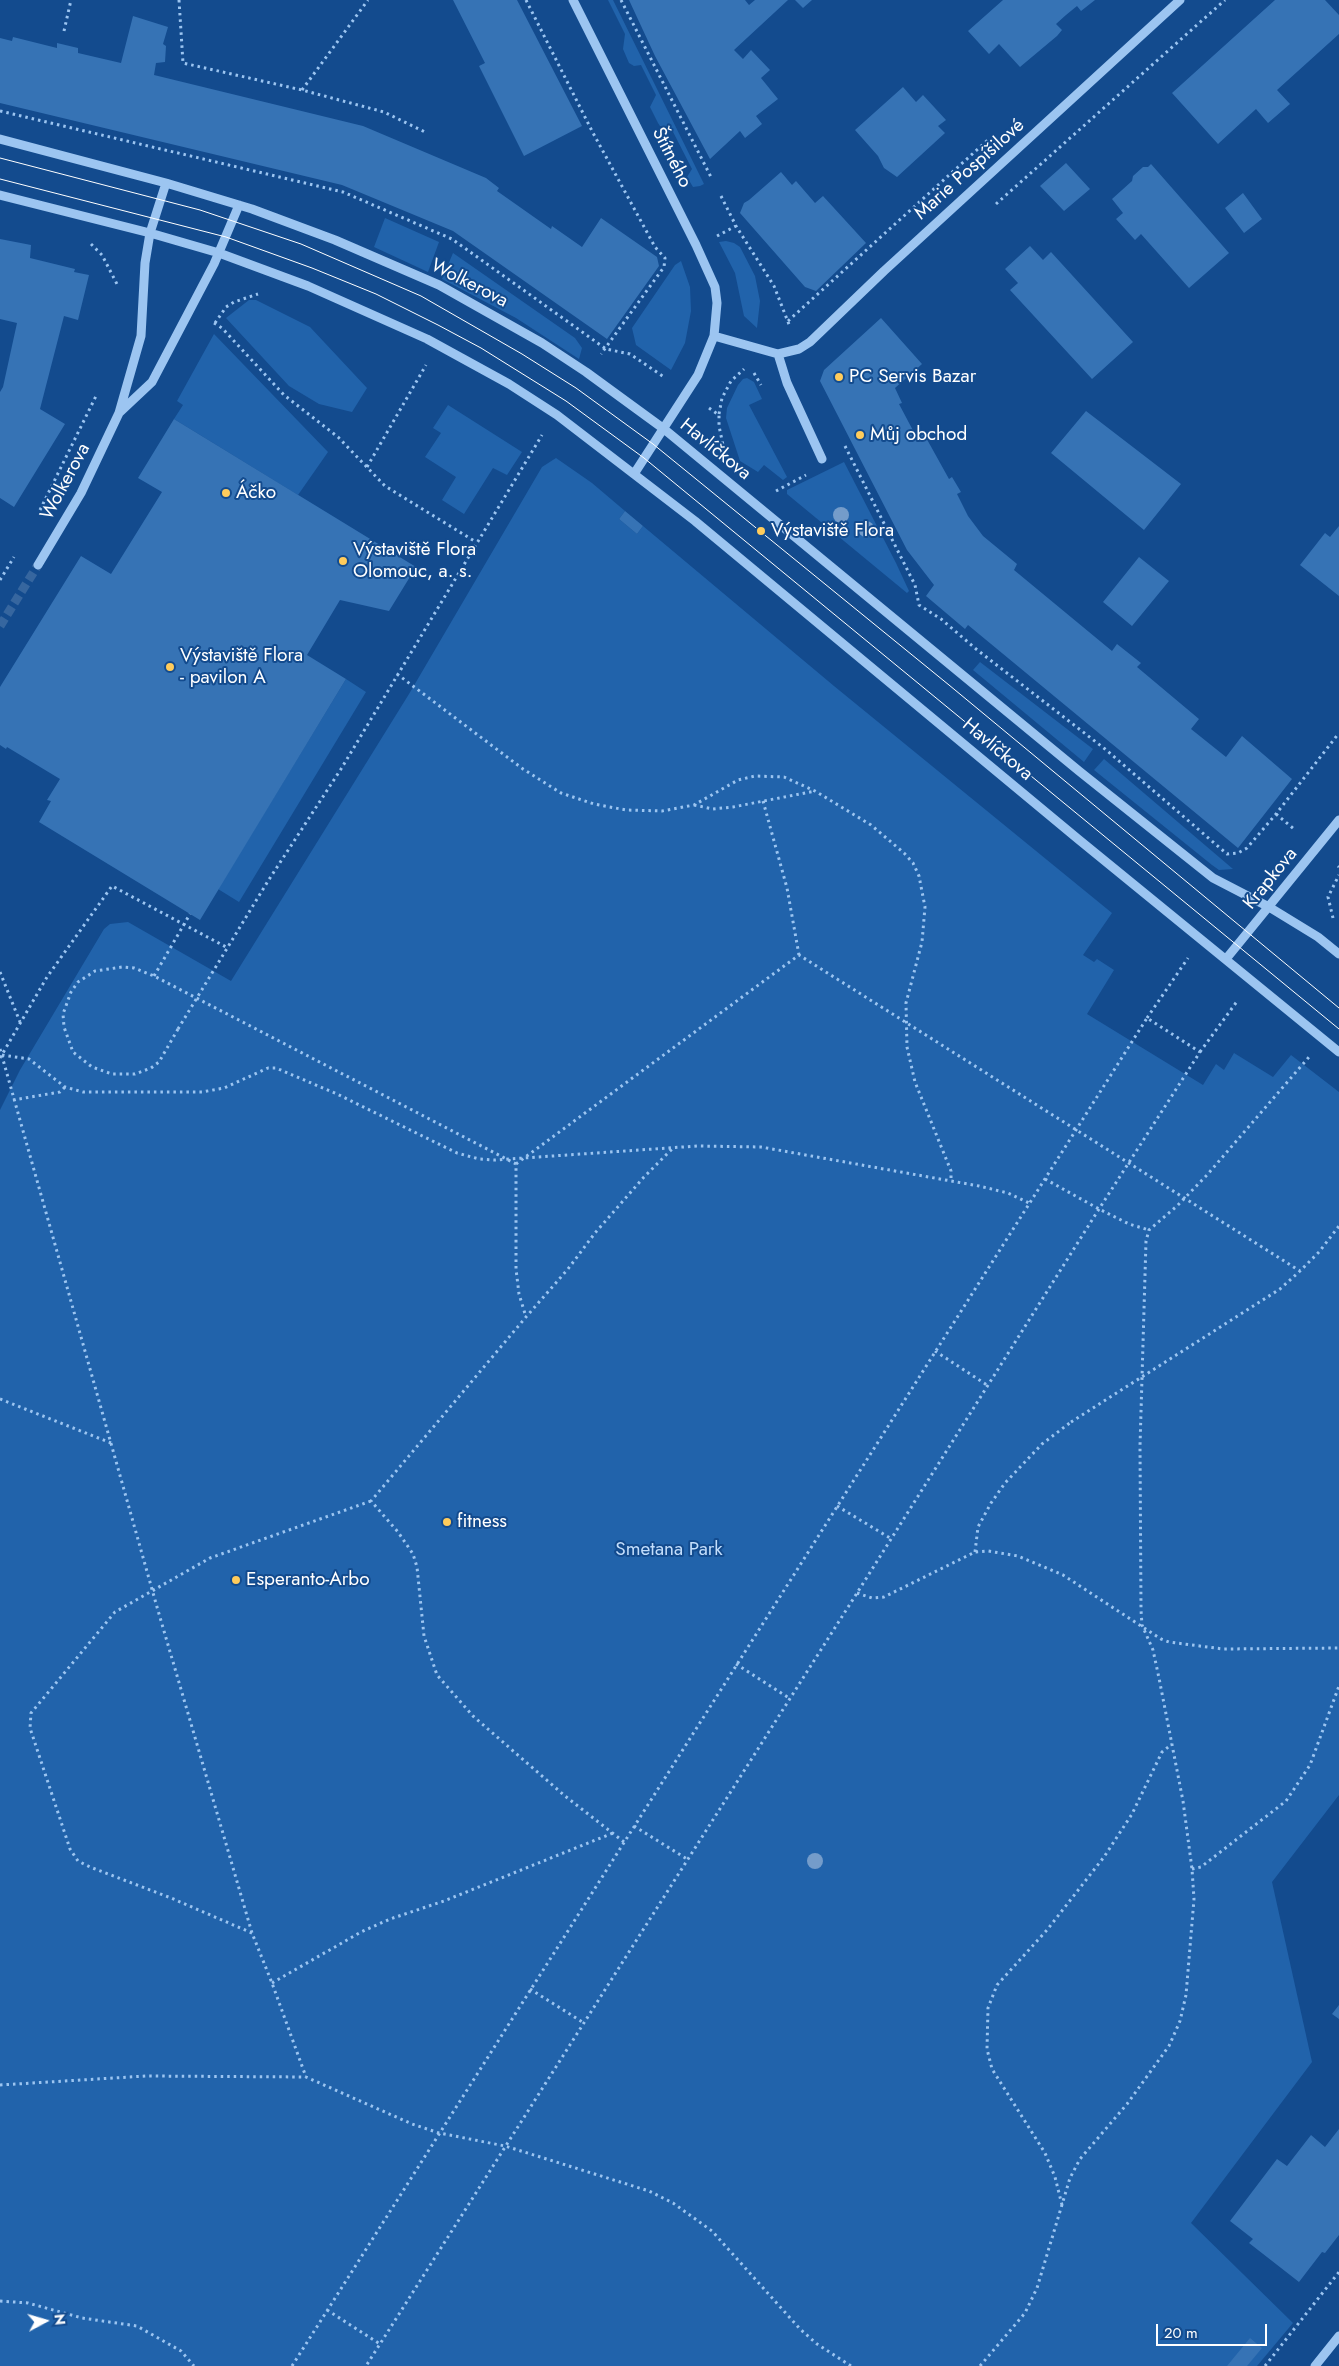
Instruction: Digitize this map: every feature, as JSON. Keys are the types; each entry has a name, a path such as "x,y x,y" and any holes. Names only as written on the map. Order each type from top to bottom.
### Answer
{"street":[{"name":"Štítného","path":"574,0 715,287 717,303 714,336 698,375 634,474"},
{"name":"Marie Pospíšilové","path":"778,354 799,349 810,342 884,271 1180,0"},
{"name":"Wolkerova","path":"0,139 166,183 239,205 343,243 440,285 542,343 586,372 664,429"},
{"name":"Wolkerova","path":"38,565 81,493 119,413 142,336 145,263 150,233 166,183"},
{"path":"0,195 150,233 219,253 348,302 433,343 509,384 557,414 634,474"},
{"name":"Wolkerova","path":"119,413 152,382 219,253 239,205"},
{"path":"714,336 778,354 787,383 822,459"},
{"name":"Havlíčkova","path":"664,429 1169,843 1214,878 1269,907 1318,937 1339,954"},
{"name":"Havlíčkova","path":"634,474 695,521 1078,839 1339,1052"},
{"name":"Krapkova","path":"1226,959 1339,820"},
{"path":"1315,2366 1339,2336"}],"path":[{"path":"64,31 71,0"},
{"path":"179,0 183,62 302,90 384,112 427,133"},
{"path":"302,90 368,0"},
{"path":"526,0 592,131 655,247 665,258 664,267 606,349 596,360"},
{"path":"621,0 656,62 712,179"},
{"path":"995,205 1225,0"},
{"path":"690,136 696,132"},
{"path":"788,321 997,132"},
{"path":"721,196 736,226 774,286 793,335"},
{"path":"717,236 736,226"},
{"path":"84,238 102,255 116,279 118,287"},
{"path":"665,258 671,256"},
{"path":"215,323 222,328 284,395 338,437 385,486 476,542"},
{"path":"367,467 429,360"},
{"path":"719,415 722,398 731,381 744,369 752,371 765,393"},
{"path":"36,518 101,386"},
{"path":"516,1164 154,976 134,968 108,968 95,971 78,982 71,992 63,1014 64,1027 73,1052 87,1064 102,1072 135,1074 151,1068 159,1062 178,1029 228,948 268,881 341,769 476,542 545,431"},
{"path":"844,444 915,585 919,605 941,619 976,649 1105,749 1227,854 1238,853 1247,848 1339,733"},
{"path":"0,580 18,550"},
{"path":"397,674 523,770 561,793 594,804 626,810 662,811 694,805 726,786 755,776 784,778 815,791 871,825 891,841 913,863 919,876 925,908 922,942 906,1003 905,1033 909,1061 951,1171 950,1180"},
{"path":"694,805 713,809 763,802 815,791"},
{"path":"763,802 787,888 799,955 1300,1272"},
{"path":"1276,814 1294,829"},
{"path":"1335,922 1330,910 1328,896 1339,875"},
{"path":"1,1056 47,977 112,886 228,948"},
{"path":"154,976 190,914"},
{"path":"516,1164 799,955"},
{"path":"292,2366 1029,1203 1190,955"},
{"path":"0,972 21,1022"},
{"path":"366,2366 789,1698 857,1594 890,1538 1099,1209 1200,1052 1241,996"},
{"path":"1148,1018 1200,1052"},
{"path":"0,1049 152,1591 252,1933 272,1982 306,2077"},
{"path":"980,2366 1026,2313 1037,2288 1070,2178 1080,2159 1149,2075 1169,2046 1180,2021 1186,1995 1194,1899 1192,1869 1172,1744 1152,1650 1142,1625 1140,1446 1144,1253 1149,1230 1177,1206 1201,1181 1311,1054"},
{"path":"1,1056 29,1059 65,1087 83,1092 202,1092 229,1086 268,1068 276,1068 337,1094 470,1157 495,1160 573,1153 613,1153 698,1146 761,1147 950,1180 1008,1193 1029,1203"},
{"path":"13,1100 60,1092 65,1087"},
{"path":"252,1933 171,1898 90,1867 78,1860 70,1849 30,1728 30,1713 115,1612 210,1558 371,1501 526,1316 568,1269 595,1233 644,1177 673,1148"},
{"path":"516,1164 516,1269 519,1294 526,1316"},
{"path":"1045,1179 1129,1224 1149,1230"},
{"path":"975,1552 978,1527 991,1503 1005,1483 1042,1444 1072,1422 1280,1289 1319,1252 1339,1226"},
{"path":"935,1351 988,1384"},
{"path":"0,1399 111,1443"},
{"path":"371,1501 398,1532 413,1554 417,1567 424,1636 437,1675 479,1722 565,1796 624,1842"},
{"path":"837,1506 890,1538"},
{"path":"857,1594 872,1598 884,1597 975,1552 988,1551 1011,1554 1063,1575 1161,1639 1169,1642 1223,1649 1339,1648"},
{"path":"736,1664 789,1698"},
{"path":"1192,1869 1201,1867 1286,1801 1310,1765 1339,1686"},
{"path":"1062,2206 1055,2176 1045,2153 992,2069 987,2049 988,2008 997,1985 1047,1930 1104,1857 1132,1814 1162,1752 1172,1744"},
{"path":"634,1826 687,1859"},
{"path":"272,1982 368,1929 444,1901 613,1833"},
{"path":"530,1989 584,2023"},
{"path":"0,2085 146,2076 306,2077 412,2124 440,2133 505,2146 648,2192 673,2202 712,2231 800,2329 817,2344 851,2366"},
{"path":"1265,2366 1339,2272"},
{"path":"0,2301 28,2303 82,2318 137,2326 181,2351 194,2366"},
{"path":"327,2310 380,2344"}],"green space":[{"path":"608,0 613,0 704,184 693,187 687,177 692,169 670,126 660,126 658,123 650,107 656,95 641,65 634,66 629,63 623,49 625,34"},
{"path":"385,218 439,242 428,272 374,247"},
{"path":"726,241 740,247 755,276 760,301 757,328 744,316 735,273 719,242"},
{"path":"453,253 575,338 582,348 579,359 516,318 442,279"},
{"path":"681,261 690,287 691,311 685,343 671,370 636,345 632,328 675,265"},
{"path":"249,300 256,300 310,327 367,388 352,412 319,404 289,386 226,318"},
{"path":"214,334 328,452 298,495 174,419 183,405 177,401"},
{"path":"747,378 754,382 762,399 749,405 787,477 783,480 764,465 758,472 740,461 726,418 727,408 738,385 743,379"},
{"path":"448,405 522,452 507,475 493,468 464,514 442,500 456,477 425,457 441,433 433,428"},
{"name":"Smetana Park","path":"556,458 592,483 625,511 619,519 637,534 643,526 834,686 1112,913 1083,955 1094,962 1097,959 1114,970 1087,1014 1203,1085 1216,1064 1224,1070 1234,1053 1273,1077 1291,1055 1339,1092 1339,1795 1272,1882 1312,2062 1191,2223 1293,2323 1257,2366 0,2366 0,1110 20,1070 104,929 110,924 128,922 231,981 409,694 542,467"},
{"path":"844,462 896,563 909,591 907,593 787,494 787,490"},
{"path":"980,662 1093,749 1084,762 973,670"},
{"path":"346,679 366,692 239,902 218,889"},
{"path":"1104,759 1233,869 1219,870 1094,770"}],"building":[{"path":"453,0 517,0 582,126 524,156 479,66 485,63"},
{"path":"629,0 745,0 749,5 755,0 788,0 734,50 743,59 751,50 770,70 761,78 778,99 756,116 762,124 745,138 740,131 710,159 655,56"},
{"path":"795,0 812,0 803,8"},
{"path":"1003,0 1095,0 1081,11 1077,6 1066,15 1056,24 1062,30 1057,36 1020,67 999,44 989,54 968,31"},
{"path":"1275,0 1325,0 1339,15 1339,34 1277,90 1290,104 1268,123 1256,109 1218,144 1172,93"},
{"path":"133,16 168,27 163,44 166,46 165,62 156,63 154,75 363,126 486,178 499,188 497,191 551,229 552,226 582,247 601,218 657,257 659,266 607,339 453,231 342,185 0,103 0,38 12,41 13,37 57,48 57,43 78,48 78,53 121,63"},
{"path":"903,87 916,102 923,95 946,120 938,126 945,133 897,177 884,168 878,156 855,130"},
{"path":"1066,163 1090,189 1064,211 1040,186"},
{"path":"1151,164 1229,253 1189,288 1141,234 1135,240 1116,219 1123,213 1112,199 1132,181 1133,176 1143,167 1148,167"},
{"path":"781,172 792,185 796,181 815,203 823,196 866,243 816,291 805,287 740,213 744,203"},
{"path":"1243,193 1262,219 1244,233 1225,208"},
{"path":"0,239 31,245 30,258 75,269 74,272 89,275 78,320 64,316 40,409 65,424 14,507 0,498 0,392 3,387 17,323 0,319"},
{"path":"1030,246 1043,260 1051,252 1133,342 1092,379 1010,290 1018,283 1005,269"},
{"path":"881,318 922,364 895,388 902,403 899,404 917,438 924,434 949,479 952,477 961,492 957,494 968,516 983,536 1017,564 1014,570 1112,651 1117,644 1141,663 1137,667 1199,719 1191,729 1226,757 1242,736 1292,779 1238,848 968,625 965,629 926,596 934,585 907,550 820,381 824,370"},
{"path":"1086,411 1181,484 1144,530 1051,453"},
{"name":"Výstaviště Flora - pavilon A","path":"174,419 416,567 389,611 340,600 307,655 346,679 200,920 39,822 51,801 47,800 60,779 7,747 6,749 0,745 0,687 81,556 111,574 162,492 138,478"},
{"path":"625,511 643,526 637,534 619,519"},
{"path":"1339,526 1339,596 1300,565 1325,533 1330,537"},
{"path":"1139,557 1169,581 1132,626 1103,602"},
{"path":"1339,2005 1339,2019 1332,2014"},
{"path":"1339,2129 1339,2235 1325,2253 1322,2252 1299,2282 1249,2243 1253,2239 1230,2221 1277,2159 1287,2166 1311,2135 1325,2147"},
{"path":"1250,2338 1262,2348 1247,2366 1227,2366"}],"tunnel":[{"path":"0,626 38,565"}],"tram line":[{"path":"0,158 200,210 301,244 421,296 522,354 576,388 653,444 949,685 1339,1008"},
{"path":"0,179 226,237 312,268 376,294 438,325 481,348 566,401 644,458 1339,1029"}],"place":[{"name":"PC Servis Bazar","path":"839,377"},
{"name":"Můj obchod","path":"860,435"},
{"name":"Áčko","path":"226,493"},
{"name":"Výstaviště Flora","path":"761,531"},
{"name":"Výstaviště Flora Olomouc, a. s.","path":"343,561"},
{"name":"Výstaviště Flora - pavilon A","path":"170,667"},
{"name":"fitness","path":"447,1522"},
{"name":"Esperanto-Arbo","path":"236,1580"}]}
